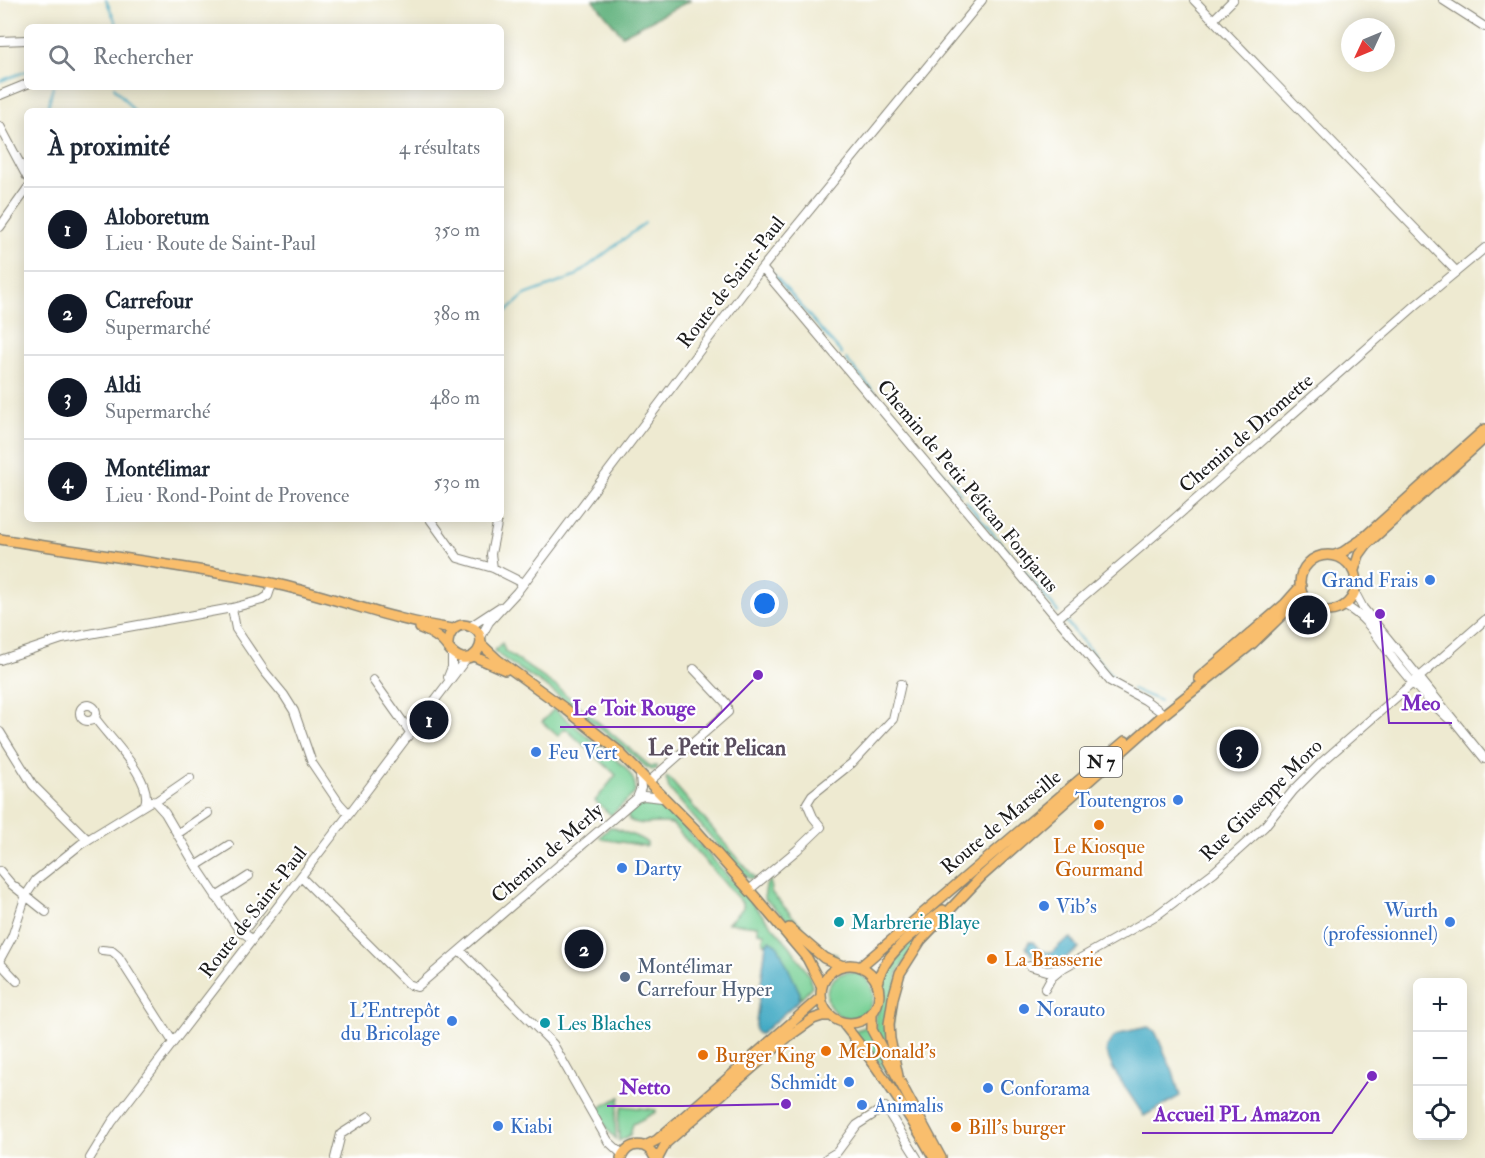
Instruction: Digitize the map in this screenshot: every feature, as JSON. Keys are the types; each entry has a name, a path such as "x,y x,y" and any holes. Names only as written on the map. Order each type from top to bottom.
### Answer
{"main road":[{"path":"1335,555 1342,558 1354,570 1357,581 1354,593 1344,606 1328,611 1318,609 1309,603 1301,586 1304,569 1312,560 1322,555 1335,555 1343,552 1361,540 1485,429"},
{"path":"1354,570 1359,555 1367,544 1485,438"},
{"path":"0,539 272,584 345,601 436,627 453,629 463,625 471,626 477,630 481,641 523,679 638,765 675,802 696,830 807,958 822,992 823,1004 831,1016 842,1022 869,1058 919,1131 934,1158"},
{"name":"Route de Marseille","path":"860,967 1285,604 1301,586"},
{"name":"Route de Marseille","path":"973,885 1163,715 1253,643 1284,613 1291,608 1309,603"},
{"path":"393,616 428,631 458,657 469,657 523,679"},
{"path":"450,650 448,639 453,629"},
{"path":"469,657 478,651 481,641"},
{"path":"618,751 696,830"},
{"name":"N 7","path":"877,983 880,973 893,953 973,885"},
{"name":"N 7","path":"941,1158 898,1076 892,1054 889,1024 895,986 906,962 918,945 973,885"},
{"path":"757,899 824,958 843,966 860,967 872,975 877,983 879,998 872,1013 873,1030 898,1076"},
{"path":"621,1156 632,1146 645,1146 657,1140 822,992 830,974 843,966"},
{"path":"842,1022 858,1022 872,1013"},
{"path":"645,1146 657,1158 669,1141 789,1036 813,1019 831,1016"},
{"path":"869,1058 874,1060 896,1091 907,1094"}],"street":[{"name":"Route de Saint-Paul","path":"481,641 489,622 517,592 762,267 982,0"},
{"path":"1194,0 1456,271"},
{"path":"1214,20 1233,0"},
{"path":"1443,0 1485,27"},
{"path":"0,41 24,40"},
{"path":"0,95 24,85"},
{"path":"0,126 24,171"},
{"path":"0,226 24,193"},
{"name":"Chemin de Dromette","path":"1058,618 1485,248"},
{"name":"Chemin de Petit Pélican Fontjarus","path":"762,267 1110,681 1160,711"},
{"path":"432,522 458,558 493,568 523,583"},
{"path":"493,568 491,554 497,524"},
{"path":"0,660 62,639 232,608 262,600 268,596 272,584"},
{"name":"Route de Saint-Paul","path":"471,626 517,592"},
{"path":"1354,593 1435,707 1458,727"},
{"path":"1344,606 1364,617 1397,664 1440,701 1485,759"},
{"path":"232,608 236,630 294,711 312,763 332,793 350,814"},
{"name":"Rue Giuseppe Moro","path":"1045,989 1051,978 1063,969 1156,915 1214,872 1264,826 1293,791 1322,762 1485,620"},
{"name":"Route de Saint-Paul","path":"444,686 452,667 450,650"},
{"name":"Route de Saint-Paul","path":"90,1158 112,1122 350,814 444,686 469,657"},
{"path":"652,779 729,712 726,703 694,669"},
{"path":"373,680 410,732"},
{"path":"749,890 821,827 813,817 807,803 812,795 852,763 892,719 901,684"},
{"path":"94,718 133,765 148,793 146,804"},
{"path":"0,732 33,785 88,840"},
{"path":"637,798 641,788 640,775"},
{"path":"17,981 0,961 12,937 26,895 36,880 88,840 146,804 155,802 190,778"},
{"path":"637,798 644,796 662,798"},
{"name":"Chemin de Merly","path":"301,877 402,979 417,987 637,798"},
{"path":"155,802 165,813 216,897 243,933 252,939"},
{"path":"177,834 208,813"},
{"path":"196,866 229,845"},
{"path":"0,871 11,884 46,912"},
{"path":"216,897 249,876"},
{"path":"243,933 263,906"},
{"path":"102,950 112,951 118,956 173,1042"},
{"path":"460,950 553,1044 608,1140 621,1156"},
{"path":"1030,966 1047,971 1063,969"},
{"path":"827,1158 837,1152 857,1125 885,1107 917,1158"},
{"path":"335,1158 341,1134 369,1116"}],"green space":[{"path":"593,0 691,0 622,35"},
{"path":"502,643 505,651 557,687 650,766 657,766 657,769 652,770 646,767 561,697 494,651"},
{"path":"554,709 625,767 632,776 634,794 611,815 595,801 616,775 565,728 558,736 542,722"},
{"path":"668,777 755,878 751,879 744,875 669,789 666,778"},
{"path":"642,802 664,804 790,946 809,975 812,986 799,1000 800,993 770,940 766,944 763,943 764,933 758,932 758,926 728,923 743,908 743,904 672,824 640,823 629,820 627,813"},
{"path":"610,827 639,838 647,843 647,846 602,839 600,837"},
{"path":"770,878 771,892 822,949 837,955 836,957 820,951 764,898"},
{"path":"939,917 898,971 889,1058 876,1033 875,1019 883,998 882,978 891,959"},
{"path":"850,972 866,979 873,995 866,1011 850,1018 834,1011 827,995 834,979"},
{"path":"869,1026 900,1088 897,1088 853,1031"},
{"path":"620,1097 615,1120 616,1139 607,1129 597,1109"},
{"path":"622,1106 656,1110 656,1112 633,1124 630,1135 619,1141 618,1120"}],"water":[{"path":"1071,938 1079,949 1056,963 1038,962 1026,947 1029,942 1033,942 1040,950 1051,953"},
{"path":"770,940 777,944 800,993 799,1000 761,1034 758,1034 755,1030 766,944"},
{"path":"1148,1027 1155,1031 1173,1072 1180,1096 1144,1116 1113,1069 1106,1052 1111,1040 1116,1036"}],"waterway":[{"path":"106,0 117,24"},
{"path":"0,81 24,72"},
{"path":"48,108 52,90"},
{"path":"116,90 132,108"},
{"path":"504,313 525,295 574,277 645,223"},
{"path":"770,270 842,354"},
{"path":"846,359 927,454"},
{"path":"931,459 961,494"},
{"path":"966,501 1058,612"},
{"path":"1064,619 1114,679"},
{"path":"1132,689 1160,701"}],"place":[{"name":"Grand Frais","path":"1430,580"},
{"name":"Meo","path":"1380,614"},
{"name":"Montélimar","path":"1308,615"},
{"name":"Le Toit Rouge","path":"758,675"},
{"name":"Aloboretum","path":"429,720"},
{"name":"Aldi","path":"1239,749"},
{"name":"Feu Vert","path":"536,752"},
{"name":"Toutengros","path":"1178,800"},
{"name":"Le Kiosque Gourmand","path":"1099,825"},
{"name":"Darty","path":"622,868"},
{"name":"Vib's","path":"1044,906"},
{"name":"Marbrerie Blaye","path":"839,922"},
{"name":"Wurth (professionnel)","path":"1450,922"},
{"name":"Carrefour","path":"584,949"},
{"name":"La Brasserie","path":"992,959"},
{"name":"Montélimar Carrefour Hyper","path":"625,977"},
{"name":"Norauto","path":"1024,1009"},
{"name":"L'Entrepôt du Bricolage","path":"452,1021"},
{"name":"Les Blaches","path":"545,1023"},
{"name":"McDonald's","path":"826,1051"},
{"name":"Burger King","path":"703,1055"},
{"name":"Accueil PL Amazon","path":"1372,1076"},
{"name":"Schmidt","path":"849,1082"},
{"name":"Conforama","path":"988,1088"},
{"name":"Netto","path":"786,1104"},
{"name":"Animalis","path":"862,1105"},
{"name":"Kiabi","path":"498,1126"},
{"name":"Bill's burger","path":"956,1127"}],"district":[{"name":"Le Petit Pelican","path":"717,748"}]}
